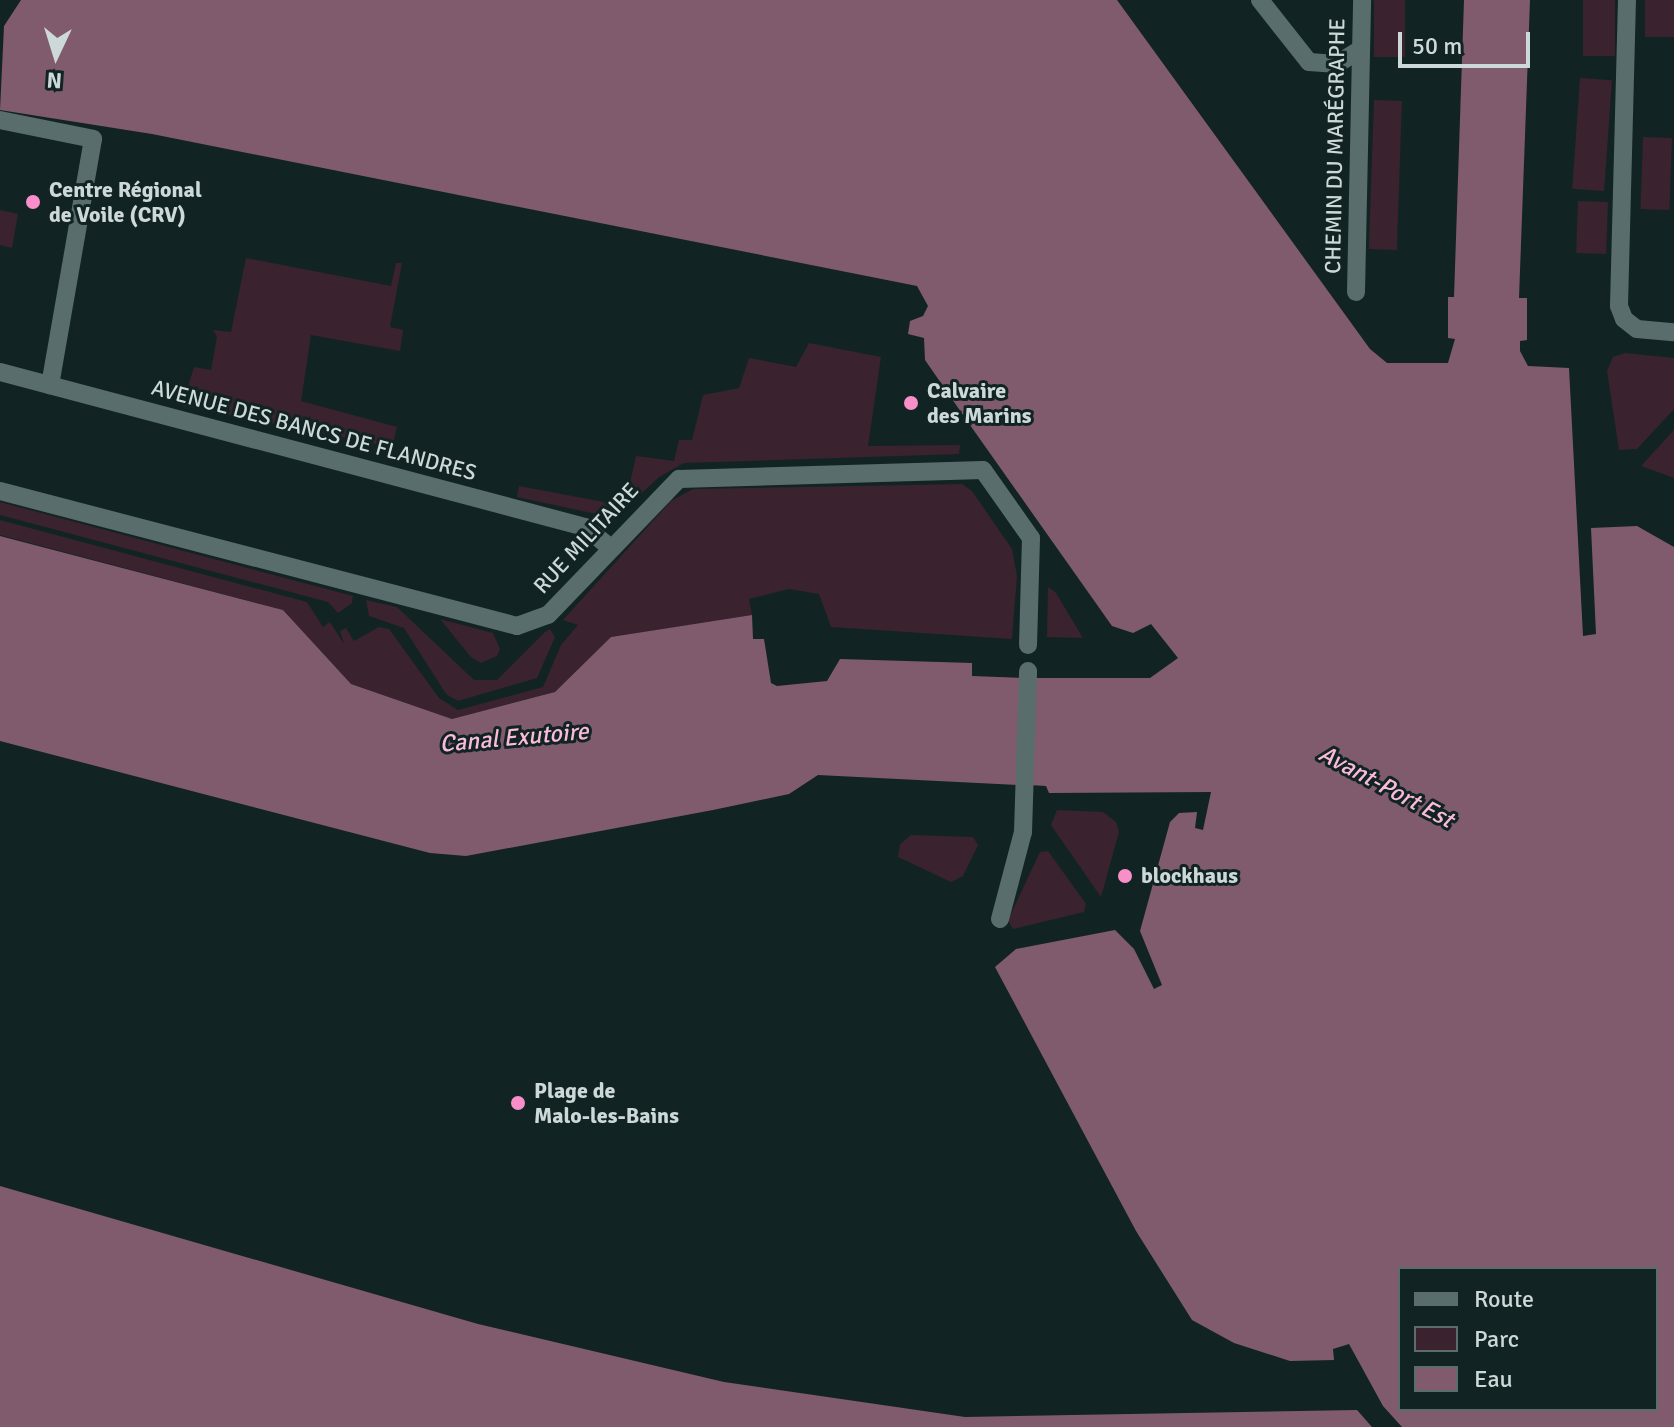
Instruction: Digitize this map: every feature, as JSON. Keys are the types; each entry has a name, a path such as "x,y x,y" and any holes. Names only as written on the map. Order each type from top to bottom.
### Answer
{"street":[{"path":"1260,0 1309,62 1337,64 1361,49"},
{"name":"CHEMIN DU MARÉGRAPHE","path":"1356,292 1362,0"},
{"path":"1627,0 1619,306 1624,319 1637,329 1674,332"},
{"path":"0,120 93,139 50,385"},
{"name":"AVENUE DES BANCS DE FLANDRES","path":"0,372 585,527 610,547"},
{"name":"RUE MILITAIRE","path":"0,491 510,626 548,615 664,489 687,476 983,470 1031,538 1028,645"},
{"path":"1000,919 1019,855 1028,671"}],"green space":[{"path":"1374,0 1405,0 1405,57 1374,57"},
{"path":"1583,0 1615,0 1615,56 1583,56"},
{"path":"1645,0 1674,0 1674,37 1645,37"},
{"path":"1580,78 1612,80 1604,191 1572,189"},
{"path":"1374,100 1402,101 1397,250 1369,249"},
{"path":"1643,137 1672,138 1669,210 1640,209"},
{"path":"1578,201 1608,202 1606,254 1576,253"},
{"path":"0,210 18,214 12,248 0,245"},
{"path":"246,258 391,286 396,263 402,263 390,327 403,330 400,351 311,335 301,401 397,427 392,447 182,406 194,367 211,370 217,337 213,330 231,332"},
{"path":"809,343 881,357 868,446 960,445 959,454 684,463 659,477 615,518 517,497 519,486 625,506 636,456 674,461 679,440 692,440 703,395 739,388 749,358 796,367"},
{"path":"1625,353 1674,358 1674,409 1637,449 1619,450 1607,371 1613,357"},
{"path":"1674,430 1674,478 1641,466"},
{"path":"962,484 972,491 1012,549 1017,576 1012,639 831,627 819,594 789,589 749,599 752,615 611,637 555,692 452,719 351,684 283,610 0,535 0,520 307,602 323,627 330,622 344,644 340,631 346,628 354,641 379,627 389,629 439,698 458,710 543,687 561,645 578,625 563,620 671,501 693,489"},
{"path":"0,502 353,596 352,603 338,613 328,602 0,515"},
{"path":"1048,587 1056,593 1083,638 1047,637"},
{"path":"366,600 397,607 474,680 497,680 545,632 550,629 555,637 537,678 458,701 446,694 404,628 369,616"},
{"path":"440,619 493,633 500,649 497,656 481,663 471,657"},
{"path":"1057,810 1103,812 1116,822 1119,832 1101,897 1051,825"},
{"path":"911,835 973,837 978,845 963,876 951,882 898,857 900,844"},
{"path":"1048,851 1086,904 1084,912 1013,929 1008,920 1040,852"}],"water":[{"name":"Avant-Port Est","path":"21,0 1117,0 1370,349 1387,363 1448,363 1455,339 1448,338 1448,297 1454,297 1464,0 1530,0 1519,298 1527,298 1527,340 1520,341 1520,351 1528,366 1569,368 1583,636 1596,634 1591,528 1637,526 1674,547 1674,1427 1402,1427 1383,1406 1349,1344 1333,1349 1334,1360 1290,1361 1234,1343 1192,1320 1136,1231 995,967 1016,949 1115,930 1134,949 1154,989 1162,985 1140,931 1170,822 1179,813 1197,812 1195,828 1203,830 1211,792 1049,793 1046,786 1029,785 1032,678 1150,678 1178,658 1151,624 1133,633 1112,626 970,425 925,360 924,338 908,334 910,321 923,316 928,306 917,286 152,134 0,110 4,26"},
{"name":"Canal Exutoire","path":"0,536 283,610 351,684 452,719 555,692 611,637 752,615 753,639 764,639 771,683 777,686 827,681 840,659 972,663 972,676 1022,678 1020,785 818,775 789,794 713,810 466,856 430,853 0,741"},
{"path":"0,1186 478,1324 724,1382 965,1417 1357,1410 1372,1427 0,1427"}],"place":[{"name":"Centre Régional de Voile (CRV)","path":"33,202"},
{"name":"Calvaire des Marins","path":"911,403"},
{"name":"blockhaus","path":"1125,876"},
{"name":"Plage de Malo-les-Bains","path":"518,1103"}]}
